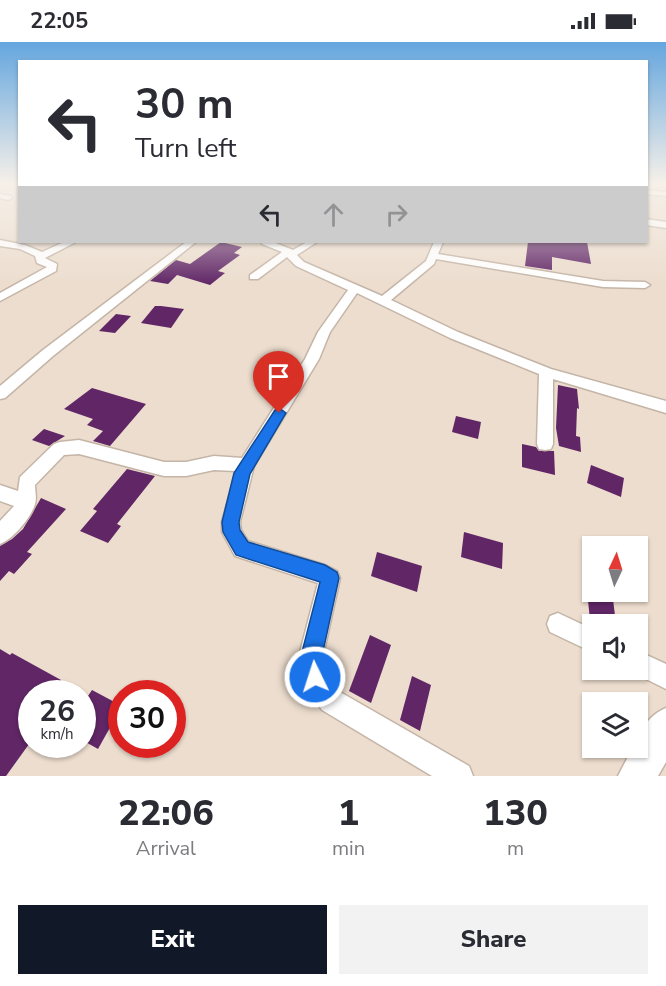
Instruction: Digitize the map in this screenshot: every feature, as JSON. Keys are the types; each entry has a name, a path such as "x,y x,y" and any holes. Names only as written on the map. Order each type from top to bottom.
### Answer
{"street":[{"path":"648,222 666,225"},
{"path":"0,243 22,247 42,255"},
{"path":"0,298 52,269 53,266 39,259 42,255 68,243"},
{"path":"0,394 48,352 190,243"},
{"path":"269,243 291,252 300,264 454,335 546,372 666,407"},
{"path":"255,277 291,252 311,243"},
{"path":"383,301 434,256 438,243"},
{"path":"434,256 603,284 645,285"},
{"path":"354,289 324,332 312,359 246,465 231,522 232,532 243,549 330,578 311,656 311,667 322,690 331,700 459,776"},
{"path":"545,444 546,372"},
{"path":"0,535 27,502 26,482 54,452 66,447 79,447 164,469 186,469 214,463 246,465"},
{"path":"0,493 27,502"},
{"path":"558,624 582,636"},
{"path":"648,668 666,677"},
{"path":"637,776 666,726"}],"building":[{"path":"220,243 242,247 234,253 240,255 218,271 225,273 210,285 177,275 168,284 150,281 176,260 190,264"},
{"path":"528,243 587,243 591,264 552,257 552,270 525,266"},
{"path":"155,306 184,309 171,328 141,323"},
{"path":"116,314 131,316 115,333 99,331"},
{"path":"558,385 577,389 579,409 577,408 576,436 580,437 581,452 559,446 556,428"},
{"path":"92,388 146,404 110,446 93,441 103,431 87,425 93,419 64,409"},
{"path":"456,416 481,422 478,439 452,432"},
{"path":"44,429 65,436 49,446 32,440"},
{"path":"522,444 536,447 539,451 554,451 555,475 522,467"},
{"path":"591,465 624,478 621,497 587,483"},
{"path":"127,469 155,476 117,524 121,526 108,543 80,531 97,511 93,509"},
{"path":"41,498 66,509 27,552 32,554 14,574 9,571 0,581 0,546 23,529"},
{"path":"464,532 503,543 502,569 461,557"},
{"path":"377,552 422,566 417,592 371,576"},
{"path":"588,602 613,602 615,614 589,614"},
{"path":"370,635 391,645 371,703 349,691"},
{"path":"0,649 10,655 12,653 61,680 18,680 19,758 6,776 0,776"},
{"path":"412,676 431,685 420,731 400,720"},
{"path":"96,692 108,699 108,731 98,749 96,748"}],"route":[{"path":"279,413 242,473 231,522 232,532 243,549 330,578 311,656 311,667 315,677"}]}
